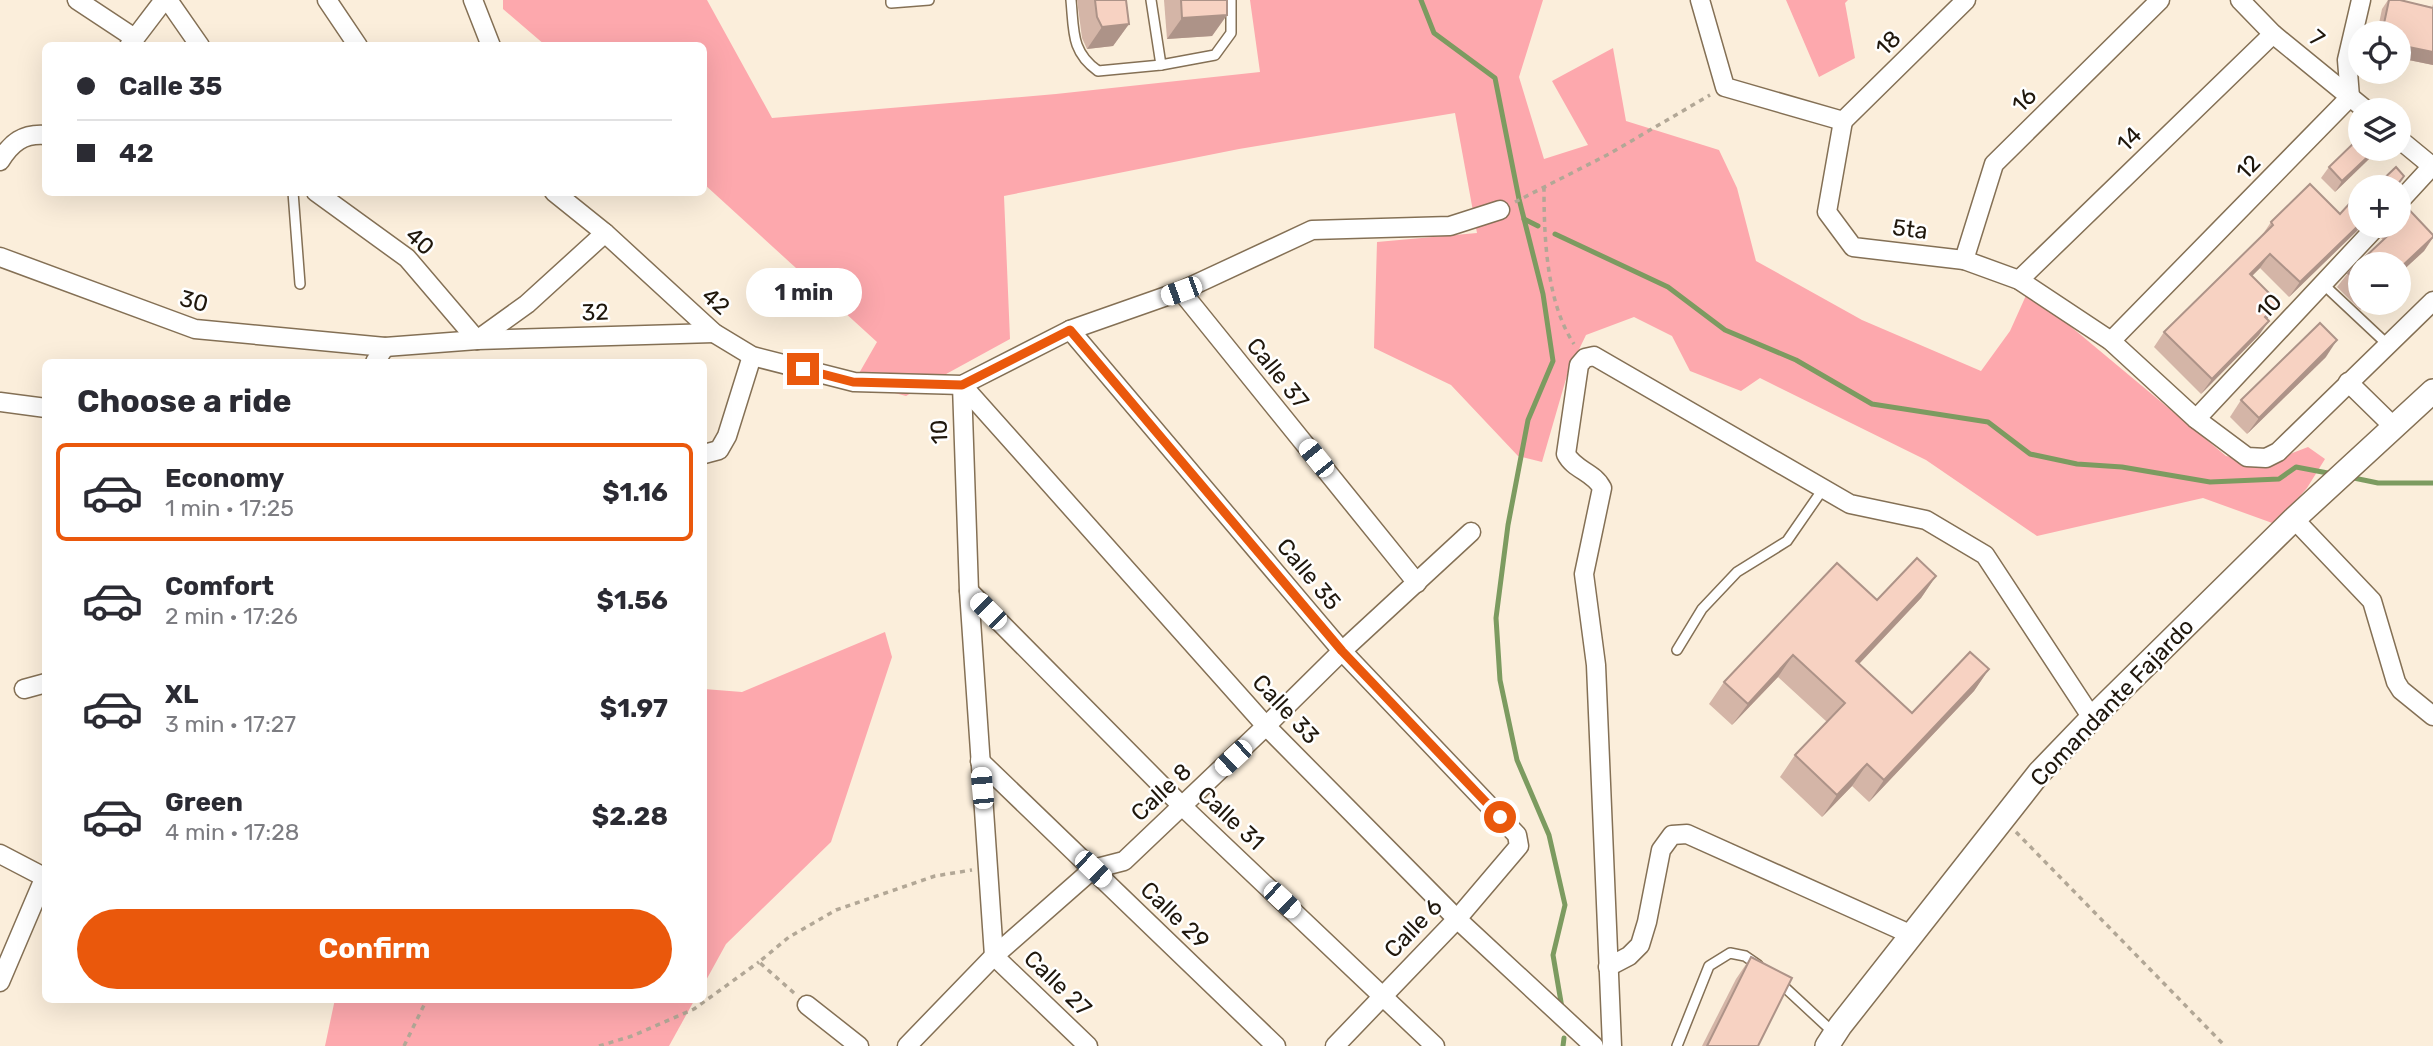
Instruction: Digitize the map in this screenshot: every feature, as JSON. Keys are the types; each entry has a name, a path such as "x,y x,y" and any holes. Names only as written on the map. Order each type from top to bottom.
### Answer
{"street":[{"path":"77,0 131,41 166,0 197,42"},
{"path":"327,0 355,42"},
{"path":"473,0 489,42"},
{"path":"1700,0 1725,87 1843,121"},
{"name":"18","path":"1843,121 1966,0"},
{"name":"16","path":"1964,260 1994,164 2160,0"},
{"name":"7","path":"2240,0 2273,34 2350,97"},
{"path":"2350,97 2347,60 2361,0"},
{"name":"14","path":"2020,280 2273,34"},
{"name":"12","path":"2111,341 2350,97"},
{"name":"5ta","path":"1843,121 1827,212 1853,247 1964,260 2020,280 2111,341 2196,419 2247,457 2266,458 2278,452 2348,382"},
{"path":"0,161 8,148 21,137 42,135"},
{"path":"2411,149 2433,166 2411,189"},
{"name":"40","path":"322,196 407,258 477,340"},
{"name":"42","path":"559,196 605,233 714,333 752,356 853,382 962,385"},
{"path":"962,385 1070,330 1181,291 1312,230 1450,226 1500,210"},
{"path":"477,340 527,304 605,233"},
{"name":"10","path":"2196,419 2367,238"},
{"name":"30","path":"0,257 195,329 385,347 477,340"},
{"name":"Calle 37","path":"1181,291 1417,583"},
{"path":"2394,426 2348,382 2433,301"},
{"name":"Calle 35","path":"1070,330 1342,651 1520,841"},
{"name":"32","path":"477,340 714,333"},
{"path":"377,359 385,347"},
{"path":"707,453 719,450 727,436 752,356"},
{"path":"1612,1046 1596,664 1584,574 1602,488 1598,481 1570,462 1566,454 1579,365 1585,358 1594,356 1850,504 1926,520 1985,555 2092,718"},
{"name":"10","path":"962,385 969,592 994,956"},
{"name":"Calle 33","path":"962,385 1266,726 1457,919 1594,1046"},
{"name":"Comandante Fajardo","path":"1831,1040 2039,773 2294,519 2433,391"},
{"path":"0,402 42,407"},
{"path":"2294,519 2372,601 2396,682 2401,690 2433,716"},
{"name":"Calle 8","path":"907,1046 994,956 1093,869 1124,861 1342,651 1471,532"},
{"name":"Calle 31","path":"969,592 1182,806 1435,1046"},
{"path":"24,689 42,684"},
{"name":"Calle 29","path":"979,761 1276,1046"},
{"path":"1608,967 1629,956 1640,944 1661,850 1672,835 1687,834 1912,935"},
{"name":"Calle 6","path":"1335,1046 1382,994 1457,919 1519,846 1520,841"},
{"path":"0,854 42,875"},
{"path":"0,982 42,883"},
{"name":"Calle 27","path":"994,956 1088,1046"},
{"path":"807,1005 859,1046"}],"lane":[{"path":"891,0 891,3 929,0"},
{"path":"1071,0 1078,52 1087,64 1098,71 1161,65 1215,55 1231,33 1231,0"},
{"path":"1151,0 1161,65"},
{"path":"293,196 300,284"},
{"path":"2323,284 2387,344"},
{"path":"1677,650 1702,609 1737,572 1787,541 1823,489"},
{"path":"1677,1046 1709,966 1730,953 1745,956 1764,969"},
{"path":"1772,976 1831,1040"}],"path":[{"path":"1500,210 1609,154 1725,87"},
{"path":"1544,187 1544,239 1558,308 1572,341 1585,358"},
{"path":"2004,819 2225,1046"},
{"path":"707,1000 789,937 836,910 935,876 988,868"},
{"path":"759,962 807,1005"},
{"path":"404,1046 425,1003"},
{"path":"599,1046 632,1036 702,1003"}],"shaded area":[{"path":"503,0 707,0 772,118 1056,94 1260,72 1250,0 1543,0 1519,77 1544,159 1588,145 1552,81 1613,48 1626,121 1719,150 1737,188 1756,261 1862,320 1981,371 2010,331 2028,291 2226,456 2266,463 2308,447 2325,459 2307,488 2275,524 2203,498 2037,536 1926,460 1760,378 1741,391 1690,371 1672,336 1634,317 1586,335 1568,372 1542,462 1518,456 1451,385 1374,348 1377,242 1477,233 1455,113 1239,149 1004,196 1010,339 906,396 854,382 877,342 707,187 707,42 542,42 503,9"},
{"path":"1786,0 1848,0 1845,3 1855,58 1819,77"},
{"path":"885,632 892,657 831,842 726,944 707,979 707,689 742,692"},
{"path":"334,1003 693,1003 669,1046 325,1046"}],"building":[{"path":"1095,0 1126,0 1129,24 1102,27 1097,17"},
{"path":"1181,0 1227,0 1227,15 1182,18"},
{"path":"2389,0 2433,8 2433,52 2411,47 2411,21 2385,21"},
{"path":"2348,149 2348,161 2363,161 2342,181 2329,167"},
{"path":"2396,167 2403,175 2388,175"},
{"path":"2310,184 2340,214 2348,205 2348,236 2300,282 2270,254 2250,274 2279,303 2265,317 2269,321 2212,379 2164,332 2273,225 2271,222"},
{"path":"2411,212 2433,235 2411,258 2411,252 2370,252 2385,238 2411,238"},
{"path":"2320,323 2337,340 2259,418 2241,400"},
{"path":"1917,558 1936,576 1856,661 1912,713 1970,652 1989,669 1884,780 1867,764 1837,795 1795,755 1845,703 1793,655 1748,704 1724,682 1837,563 1877,600"},
{"path":"1751,957 1792,978 1758,1046 1707,1046"}],"waterway":[{"path":"1421,0 1434,33 1495,78 1519,199 1543,294 1553,361 1528,420 1508,525 1496,618 1500,680 1517,760 1549,835 1565,905 1553,955 1562,1008"},
{"path":"1524,219 1538,226"},
{"path":"1555,234 1668,287 1725,330 1796,360 1872,404 1988,422 2030,454 2077,464 2122,467 2210,482 2279,479 2296,467 2333,474"},
{"path":"2349,477 2378,483 2433,483"},
{"path":"1563,1046 1564,1038"}],"route":[{"path":"803,369 853,382 962,385 1070,330 1342,651 1500,817"}]}
